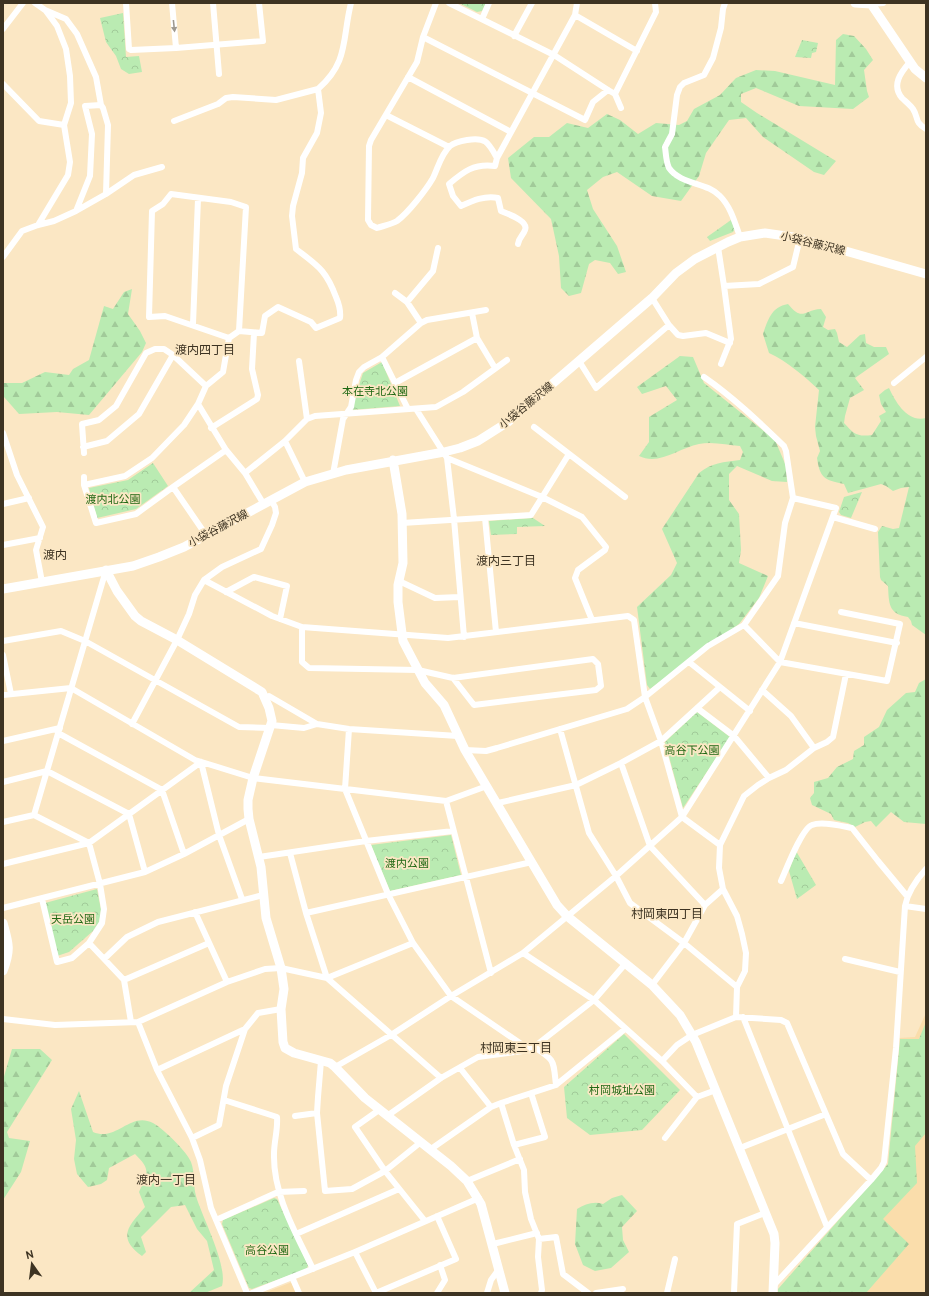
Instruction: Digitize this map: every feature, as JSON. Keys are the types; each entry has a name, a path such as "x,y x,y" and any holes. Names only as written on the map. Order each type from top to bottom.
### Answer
{"street":[{"path":"3,29 23,3"},
{"path":"35,3 45,10 66,19 77,34 96,77 101,104 108,125 106,194"},
{"path":"126,3 129,49 176,48 263,40 259,3"},
{"path":"172,3 176,48"},
{"path":"213,3 219,74"},
{"path":"174,121 218,104 226,98 233,97 276,100 318,89 336,68 341,58 351,3"},
{"path":"436,3 423,37 417,62 371,140 369,146 368,220 371,225 377,228 397,221 417,200 432,179 441,159 449,147 456,142 477,139 483,140 490,144 497,158"},
{"path":"449,3 554,55 615,94 621,108"},
{"path":"482,19 489,3"},
{"path":"514,36 532,3"},
{"path":"518,244 519,238 526,226 524,222 501,211 498,198 492,197 475,200 461,206 453,196 449,184 463,172 480,166 495,166 497,158 575,14 577,3"},
{"path":"615,94 656,12 655,3"},
{"path":"725,3 721,28 713,58 704,75 684,83 680,87 677,95 672,134 665,147 669,168 687,181 706,187 719,195 732,216 740,237"},
{"path":"855,3 883,3"},
{"path":"871,4 915,69 926,78"},
{"path":"38,224 68,175 70,162 64,125 71,103 70,76 66,49 57,26 45,10"},
{"path":"575,14 637,51"},
{"path":"423,37 584,120 593,102 608,90"},
{"path":"910,62 900,74 897,89 901,97 914,110 917,122 926,129"},
{"path":"408,77 511,132"},
{"path":"5,88 39,121 64,125"},
{"path":"84,485 125,476 152,458 184,424 198,404 206,386 223,372 229,338 239,331 262,333 265,316 278,307 311,322 316,328 340,318 341,311 330,280 323,270 296,249 292,216 293,206 302,173 303,158 317,133 320,120 321,113 318,89"},
{"path":"76,211 90,176 92,134 85,106 101,104"},
{"path":"386,115 449,147"},
{"path":"3,257 6,247 22,231 38,224 54,221 76,211 106,194 134,175 162,167"},
{"path":"229,338 193,324 165,316 149,317 152,211 163,204 171,194 198,199 231,202 246,207 239,331"},
{"path":"193,324 198,199"},
{"name":"小袋谷藤沢線","path":"3,589 133,566 159,557 206,535 305,482 346,470 393,460 446,455 478,441 508,422 695,259 740,237 765,233 800,238 926,274"},
{"path":"724,286 759,284 793,267 800,238"},
{"path":"718,247 731,339 721,364"},
{"path":"407,302 433,271 438,248"},
{"path":"394,293 407,302 421,323"},
{"path":"652,298 669,325 678,335 682,336 706,333 730,342"},
{"path":"333,474 343,419 351,407 359,372 364,367 382,357 421,323 427,320 486,310"},
{"path":"472,313 477,338 495,368"},
{"path":"579,361 596,388 669,325"},
{"path":"211,428 257,399 258,395 252,370 254,332"},
{"path":"395,383 477,338"},
{"path":"173,355 139,414 107,441 83,450 82,424 99,420 116,406 146,353 155,349 164,349 173,355 206,386"},
{"path":"382,357 408,410"},
{"path":"894,382 926,357"},
{"path":"245,473 285,441 307,419 315,416 436,407 463,392 507,360"},
{"path":"299,361 307,419"},
{"path":"464,750 486,750 627,709 645,697 708,646 744,625 778,576 785,523 794,498 788,460 784,446 726,392 704,377"},
{"path":"132,724 177,640 189,614 195,595 204,580 222,567 261,549 276,513 275,507 267,502 226,450 211,428 198,404"},
{"path":"416,409 446,455 454,520 464,637"},
{"path":"534,427 625,497"},
{"path":"3,433 18,475 43,527 36,550 42,582"},
{"path":"285,441 305,482"},
{"path":"84,477 84,485 96,524 136,514 226,450"},
{"path":"402,522 531,515 569,454"},
{"path":"446,455 542,497 582,517 606,547 606,550 578,570 575,578 592,620"},
{"path":"393,460 402,514 403,563 399,581 398,602 403,641 425,683 444,705 464,750 558,905 567,916 652,985 680,1015 696,1042 766,1212 775,1239 773,1289"},
{"path":"173,487 206,535"},
{"path":"3,504 28,498"},
{"path":"335,1068 391,1035 523,952 616,876 682,817 780,662 817,556 836,508 794,498"},
{"path":"833,517 875,529"},
{"path":"485,518 496,632"},
{"path":"3,545 40,538"},
{"path":"106,570 117,590 135,616 141,621 177,640 262,692 266,698 272,721 253,778 248,800 249,819 259,857 266,918 282,968 284,990 281,1009 283,1042 285,1048 299,1055 330,1064 379,1110 430,1149 467,1181 479,1198 506,1293"},
{"path":"34,815 106,570"},
{"path":"226,592 254,577 287,586 280,619"},
{"path":"204,580 280,619 302,627 448,638 628,616 634,620 645,697 661,741 682,817 720,844"},
{"path":"399,581 435,598 460,597"},
{"path":"744,625 780,662 887,681 897,643 900,624 841,612"},
{"path":"794,623 897,643"},
{"path":"302,627 302,662 309,668 418,670 453,678 593,659 598,664 601,686 596,690 474,705 453,678"},
{"path":"3,641 61,631 85,641 239,727 304,728 317,724"},
{"path":"3,655 11,694"},
{"path":"689,662 750,710"},
{"path":"736,1017 737,987 745,971 746,953 737,916 723,889 719,868 720,844 744,796 769,778 786,770 814,748 827,742 833,737 846,674"},
{"path":"498,804 576,785 621,763 661,741 720,687"},
{"path":"3,695 71,688 195,760 253,778 446,802 487,786"},
{"path":"762,690 791,716 814,748"},
{"path":"266,698 270,696 317,724 349,729 458,736"},
{"path":"697,708 734,736 769,778"},
{"path":"349,729 345,789 388,894 412,943 451,996 532,1049 550,1057 554,1062 556,1085"},
{"path":"560,729 588,832 616,876 630,903 684,943 737,987"},
{"path":"3,741 59,730 162,790 184,854"},
{"path":"3,864 89,843 201,762"},
{"path":"201,762 219,835 242,899"},
{"path":"621,763 650,846 705,905"},
{"path":"3,782 47,771 129,814 145,872"},
{"path":"446,802 491,973"},
{"path":"3,822 34,815 89,843 100,884 104,909 102,923 89,942 72,958 57,962 42,898"},
{"path":"3,908 145,872 184,854 249,819"},
{"path":"781,881 804,831 812,825 833,824 852,828 907,896"},
{"path":"259,857 454,831"},
{"path":"290,852 306,913 327,978"},
{"path":"306,913 532,862"},
{"path":"773,1289 827,1227 882,1168 885,1153 896,1048 905,906 907,896 926,869"},
{"path":"652,985 684,943 705,905 723,889"},
{"path":"105,958 127,936 142,928 158,922 263,894"},
{"path":"905,906 926,909"},
{"path":"195,912 227,982"},
{"path":"3,923 9,945 8,957 3,971"},
{"path":"89,942 124,980 127,988 131,1022"},
{"path":"124,980 209,943"},
{"path":"327,978 412,943"},
{"path":"523,952 594,1000 662,1061 697,1097"},
{"path":"845,959 900,972"},
{"path":"387,1116 440,1078 478,1057 532,1049 594,1000 626,963"},
{"path":"3,1019 55,1025 138,1022 227,982 265,969 282,968 327,978 440,1078"},
{"path":"192,1138 219,1125 226,1086 245,1029 258,1012 281,1009"},
{"path":"662,1061 677,1045 692,1035 736,1017 781,1020 787,1023 842,1154 871,1180"},
{"path":"743,1017 827,1227"},
{"path":"138,1022 157,1070 192,1138 200,1160 211,1208 247,1293"},
{"path":"430,1149 491,1107 556,1085 625,1028"},
{"path":"157,1070 245,1029"},
{"path":"321,1061 317,1113 325,1191 352,1189 385,1171 421,1142"},
{"path":"460,1068 491,1107"},
{"path":"665,1138 697,1097 716,1090"},
{"path":"514,1145 545,1137 531,1093"},
{"path":"224,1100 277,1117 278,1124 274,1154 278,1192 313,1269"},
{"path":"501,1103 514,1145 524,1170 525,1192 531,1219 539,1240 538,1257 542,1290 541,1293"},
{"path":"379,1110 354,1127 385,1171 425,1221"},
{"path":"295,1116 317,1113"},
{"path":"740,1148 826,1114"},
{"path":"467,1181 520,1159"},
{"path":"296,1234 399,1189"},
{"path":"216,1220 278,1192 304,1191"},
{"path":"252,1293 355,1252 479,1198"},
{"path":"734,1293 737,1224 766,1212"},
{"path":"355,1252 376,1293 456,1259 437,1216"},
{"path":"492,1244 537,1233"},
{"path":"539,1240 556,1237 563,1274 588,1293"},
{"path":"667,1293 675,1259"},
{"path":"437,1293 445,1280 440,1265"},
{"path":"487,1293 491,1280 499,1269"},
{"path":"292,1277 299,1293"},
{"path":"596,1293 623,1289"}],"shaded area":[{"path":"926,1013 926,1293 778,1293 890,1165 900,1060 899,1038 915,1037"},
{"path":"292,1282 296,1293 264,1293"}],"green space":[{"path":"459,3 486,3 482,11 477,12"},
{"path":"123,13 126,57 139,56 142,72 129,74 121,69 116,56 106,42 100,18"},
{"path":"843,34 854,36 866,49 873,60 864,70 869,97 853,109 799,106 756,88 741,94 741,102 836,161 824,175 814,172 763,137 746,118 729,120 706,153 699,176 681,201 652,196 617,172 603,177 587,190 593,209 617,246 626,272 618,274 610,263 595,260 589,264 581,293 569,296 561,288 559,256 551,219 511,178 508,158 534,137 549,137 567,123 588,128 607,114 620,120 638,134 656,123 679,125 687,121 694,109 720,95 736,78 756,70 775,71 835,85 836,40"},
{"path":"802,40 818,43 816,52 812,53 811,58 795,57"},
{"path":"731,220 735,229 733,232 710,241 707,237"},
{"path":"132,289 128,314 140,331 146,343 142,352 89,415 57,412 19,414 4,397 4,383 22,383 45,372 69,375 73,369 89,360 104,306 113,309 124,292"},
{"path":"788,304 800,314 821,309 826,317 823,327 828,330 835,329 839,342 847,347 860,335 865,334 866,343 874,347 886,347 889,354 855,378 864,390 850,398 845,416 844,423 853,432 863,436 872,435 881,421 879,416 886,412 881,404 879,395 889,388 895,400 908,415 920,419 926,418 926,635 912,625 908,617 901,616 893,610 889,602 888,586 881,580 880,577 878,532 882,526 893,529 899,528 909,487 893,491 881,484 848,493 844,484 827,479 822,474 817,458 820,451 815,427 819,390 789,365 769,353 763,334 774,311"},
{"path":"680,356 693,357 704,383 775,440 786,466 787,482 772,481 737,466 729,474 729,500 739,514 741,550 739,563 768,576 759,598 739,624 650,689 647,685 637,607 671,575 677,563 662,529 699,473 713,465 740,460 743,452 740,446 709,443 692,446 662,458 646,459 639,456 649,442 649,417 677,400 666,386 642,394 637,387"},
{"name":"本在寺北公園","path":"382,362 400,406 351,410 363,373"},
{"name":"渡内北公園","path":"153,463 168,486 136,509 97,518 89,488 128,480"},
{"path":"862,492 851,518 841,515 839,512 844,497"},
{"path":"533,518 545,526 517,527 517,534 491,535 489,521"},
{"path":"926,679 926,824 904,822 891,812 876,827 871,821 855,827 848,823 834,820 831,814 812,805 810,798 814,793 814,782 828,778 837,767 853,759 854,751 864,745 864,737 879,727 887,710 906,693 915,692 919,683"},
{"name":"高谷下公園","path":"697,712 730,737 683,808 665,742"},
{"name":"渡内公園","path":"451,835 461,875 390,891 371,845"},
{"path":"796,851 816,885 797,899 789,871"},
{"name":"天岳公園","path":"97,889 101,910 99,922 93,931 69,952 57,956 45,903"},
{"path":"926,1022 926,1133 915,1146 917,1183 883,1219 909,1244 866,1293 778,1293 778,1289 888,1164 900,1039 919,1039"},
{"name":"村岡城址公園","path":"624,1034 680,1090 642,1130 590,1135 567,1118 564,1087"},
{"path":"12,1049 40,1049 52,1060 7,1132 9,1138 30,1141 21,1172 3,1200 3,1080"},
{"path":"79,1091 93,1132 102,1134 109,1133 130,1123 145,1120 153,1123 163,1130 175,1141 189,1158 194,1174 196,1196 218,1254 223,1277 222,1286 205,1293 189,1293 214,1270 207,1241 197,1229 185,1205 171,1207 141,1237 146,1252 142,1256 129,1243 127,1237 130,1226 145,1207 139,1192 146,1175 146,1168 135,1154 109,1168 107,1180 101,1184 88,1187 77,1174 74,1159 76,1140 71,1109"},
{"path":"622,1195 637,1211 622,1227 623,1240 629,1252 611,1268 595,1271 583,1265 575,1244 577,1209 590,1204 603,1204 612,1198"},
{"name":"高谷公園","path":"274,1198 277,1199 308,1265 307,1269 252,1289 249,1288 222,1224 223,1220"}],"district":[{"name":"渡内四丁目","path":"205,350"},
{"name":"渡内","path":"55,555"},
{"name":"渡内三丁目","path":"506,561"},
{"name":"村岡東四丁目","path":"667,914"},
{"name":"村岡東三丁目","path":"516,1048"},
{"name":"渡内一丁目","path":"166,1180"}]}
